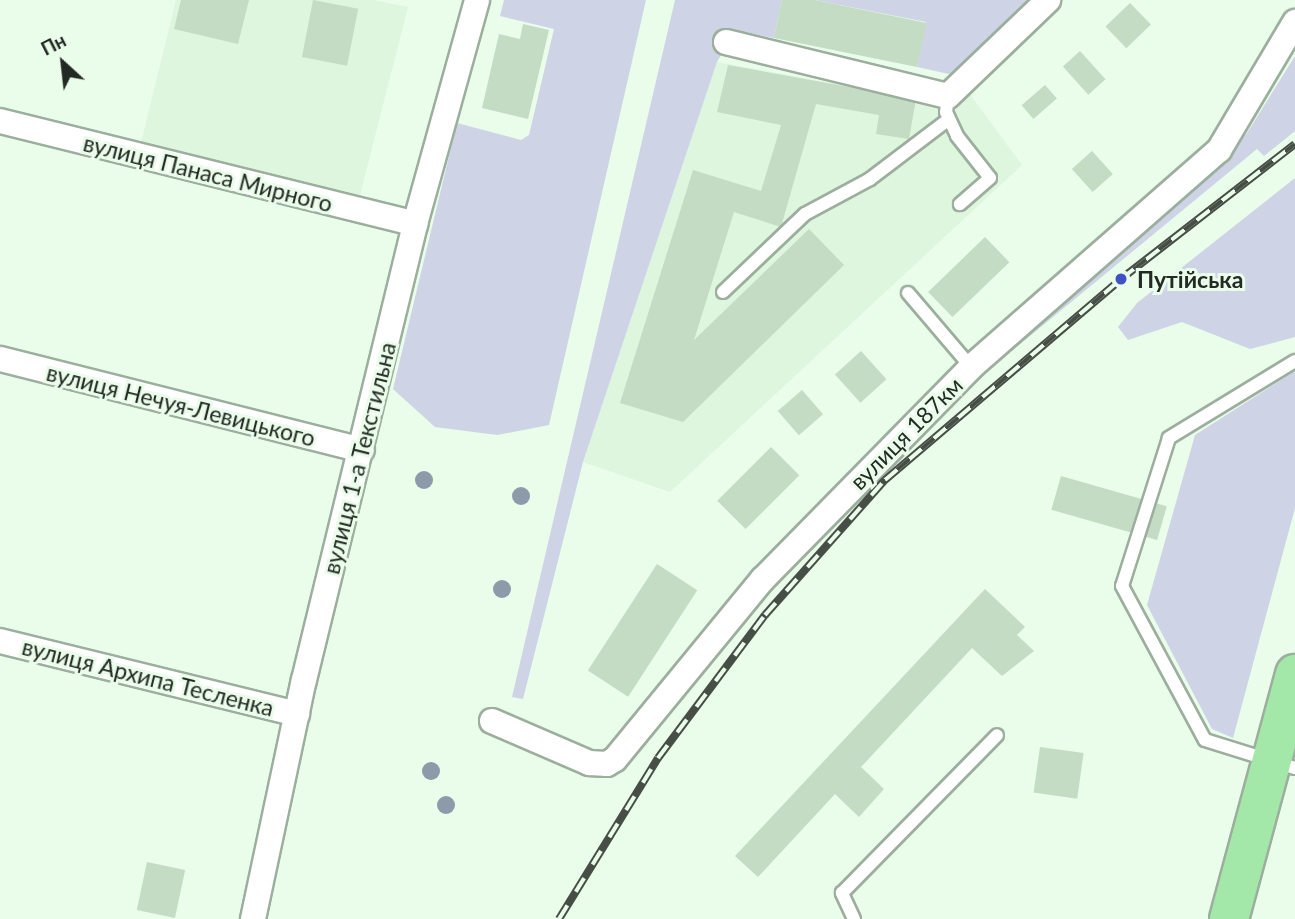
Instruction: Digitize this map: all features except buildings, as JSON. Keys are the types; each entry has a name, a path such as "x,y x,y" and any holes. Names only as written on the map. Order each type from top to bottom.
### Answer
{"main road":[{"path":"1229,919 1283,765 1295,674"}],"street":[{"name":"вулиця 1-а Текстильна","path":"253,919 297,714 415,224 477,0"},
{"path":"726,42 948,107 1048,0"},
{"name":"вулиця 187км","path":"492,721 589,763 607,764 615,758 763,579 971,367 1219,150 1295,22"},
{"name":"вулиця Панаса Мирного","path":"0,121 415,224"},
{"name":"вулиця Нечуя-Левицького","path":"0,359 362,450"},
{"name":"вулиця Архипа Тесленка","path":"0,641 297,714"}],"lane":[{"path":"723,292 805,214 870,179 948,107 990,178 960,204"},
{"path":"908,293 971,367"},
{"path":"1283,765 1205,740 1122,586 1169,438 1295,361"},
{"path":"854,919 842,893 997,735"}],"shaded area":[{"path":"176,0 373,0 408,7 360,195 141,143"},
{"path":"504,0 646,0 549,425 497,435 435,427 393,389 457,123 521,140 529,135 554,29 500,16"},
{"path":"675,0 782,0 774,38 735,30 717,62 583,462 523,699 512,697"},
{"path":"815,0 1028,0 958,76 917,67 926,22"},
{"path":"1295,56 1295,131 1264,156 1257,149 979,378 981,368 1215,171 1247,133"},
{"path":"717,62 916,99 966,89 1022,165 670,492 583,462"},
{"path":"1295,178 1295,337 1250,349 1182,322 1128,340 1118,327 1137,303"},
{"path":"1295,371 1295,508 1233,738 1212,729 1147,605 1195,435"}],"railway":[{"path":"559,919 658,758 765,615 885,480 1121,279 1295,144"}],"place":[{"name":"Путійська","path":"1121,279"}]}
